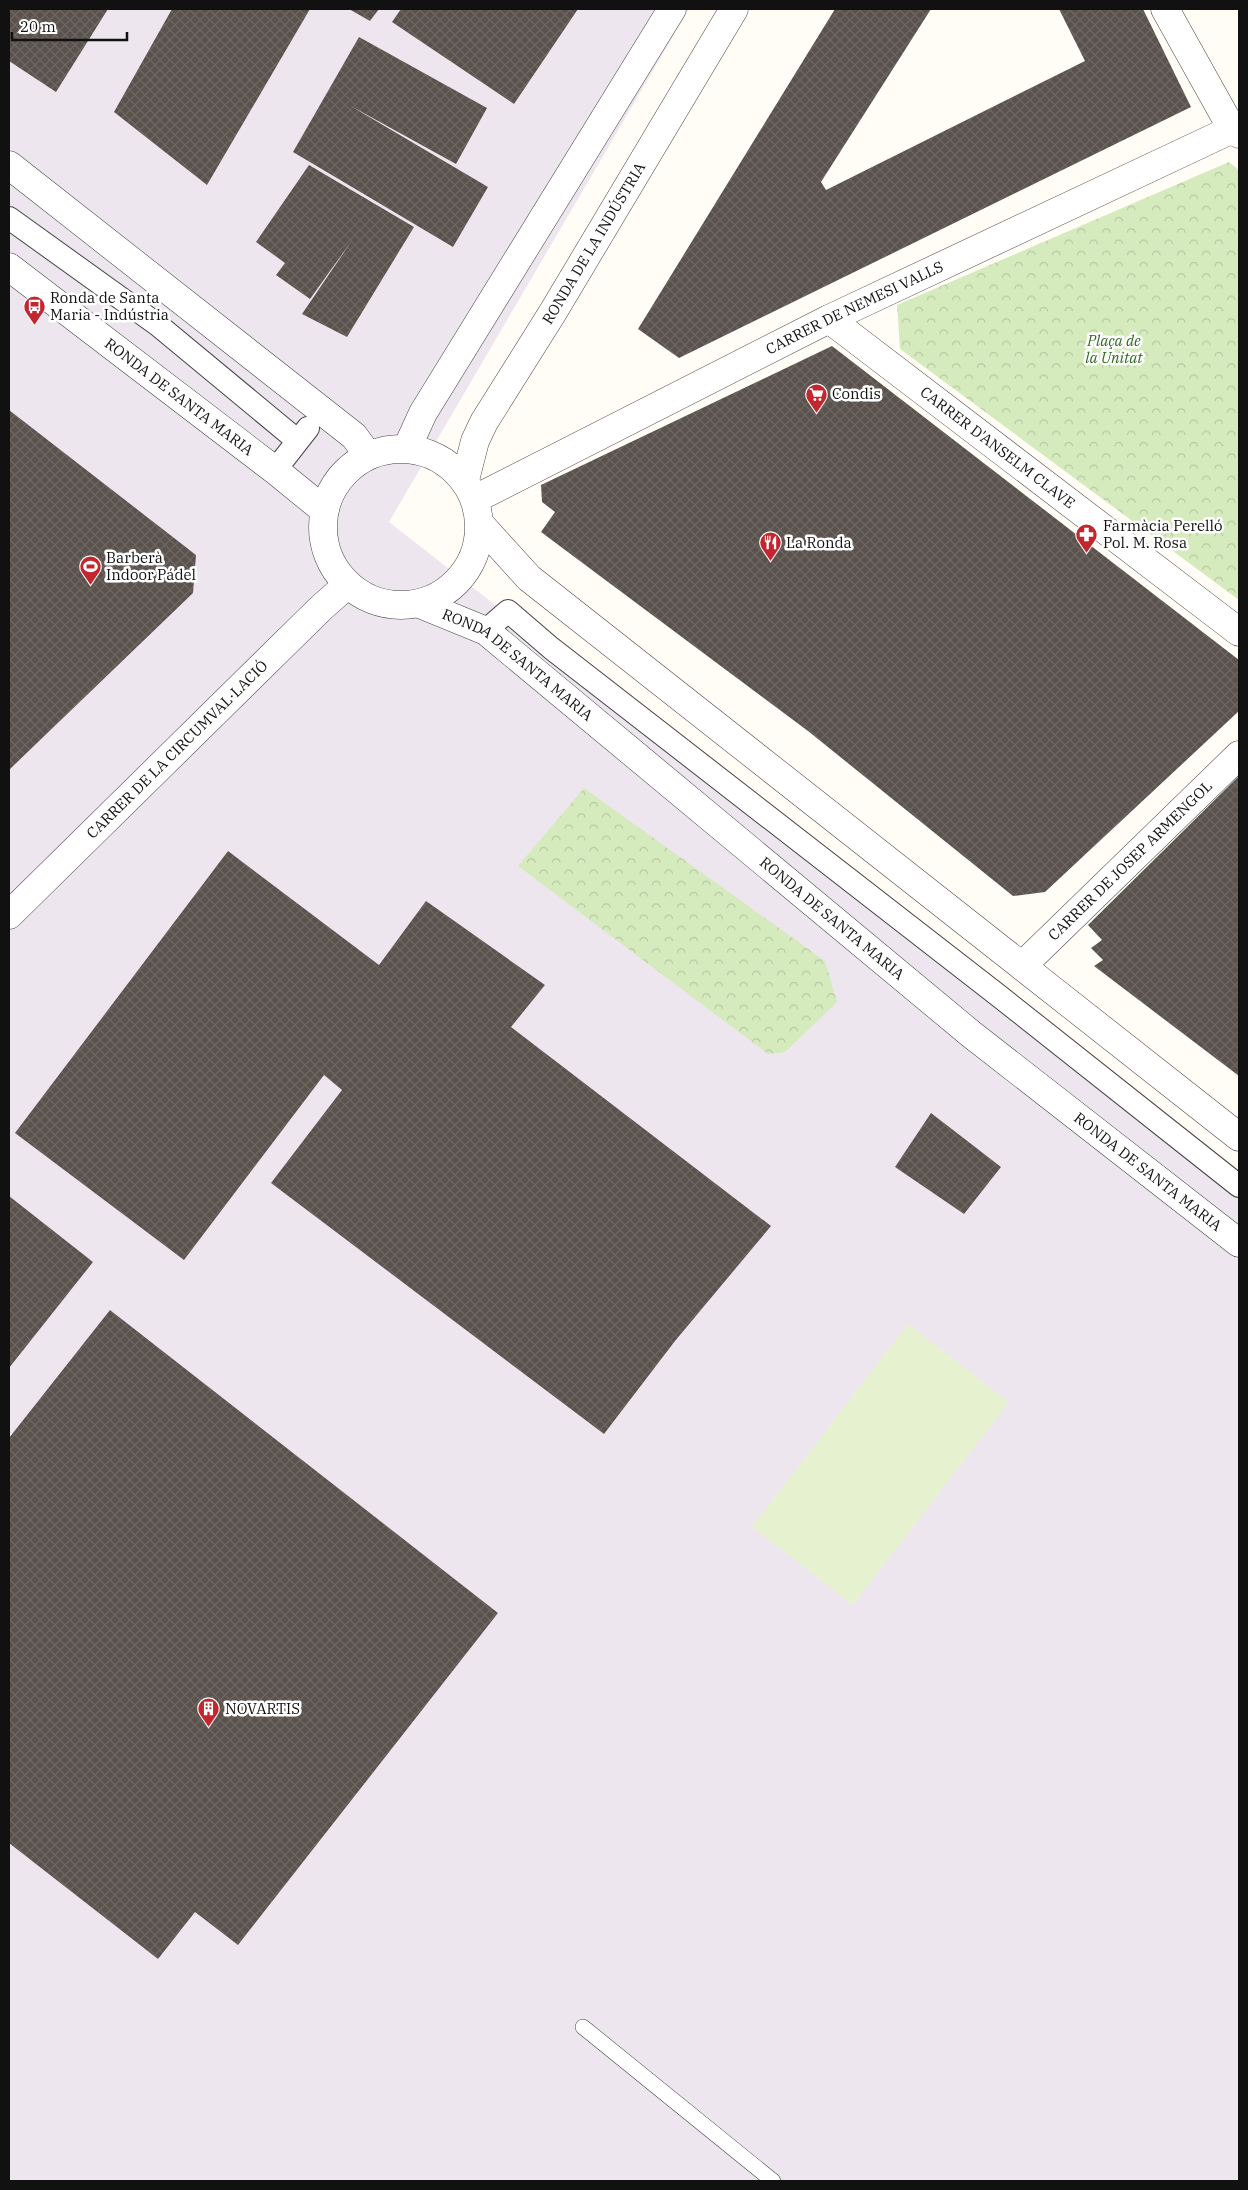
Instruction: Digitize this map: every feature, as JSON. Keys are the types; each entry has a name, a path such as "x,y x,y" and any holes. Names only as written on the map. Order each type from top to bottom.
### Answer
{"street":[{"path":"407,448 424,413 672,9"},
{"name":"RONDA DE LA INDÚSTRIA","path":"474,501 475,441 484,422 553,312 734,9"},
{"path":"1165,9 1237,130"},
{"name":"CARRER DE NEMESI VALLS","path":"474,501 829,319 1237,130"},
{"path":"9,165 354,436 368,455"},
{"path":"9,218 158,325 303,435 283,460"},
{"name":"RONDA DE SANTA MARIA","path":"9,267 276,471 324,510"},
{"name":"CARRER D'ANSELM CLAVE","path":"829,319 1239,632"},
{"path":"474,501 477,550 464,574 444,593 420,604 394,605 369,599 347,585 334,569 326,551 322,530 324,510 333,487 348,469 368,455 387,449 407,448 429,453 443,460 449,464 530,578 1239,1137"},
{"name":"CARRER DE LA CIRCUMVAL·LACIÓ","path":"10,911 321,608 347,585"},
{"name":"RONDA DE SANTA MARIA","path":"492,625 513,603 559,654 1239,1186"},
{"name":"RONDA DE SANTA MARIA","path":"420,604 486,631 971,1034 1239,1243"},
{"name":"CARRER DE JOSEP ARMENGOL","path":"1022,966 1239,755"}],"lane":[{"path":"583,2027 773,2181"}],"shaded area":[{"path":"9,9 689,9 389,522 1239,1186 1239,2181 9,2181"}],"green space":[{"name":"Plaça de la Unitat","path":"1229,162 1239,170 1239,600 900,349 897,305"},
{"path":"584,788 825,961 837,1002 785,1052 768,1054 518,866"},
{"path":"908,1324 1009,1402 853,1605 752,1527"}],"building":[{"path":"9,9 108,9 56,92 9,61"},
{"path":"172,9 310,9 207,185 114,112"},
{"path":"349,9 379,9 370,21"},
{"path":"401,9 578,9 514,104 392,22"},
{"path":"835,9 931,9 821,182 826,190 1085,61 1059,9 1143,9 1191,107 679,358 638,329"},
{"path":"359,37 487,108 456,164 349,105 488,187 453,247 293,152"},
{"path":"309,165 414,227 347,337 302,314 353,239 310,299 276,275 285,263 256,242"},
{"path":"832,346 1239,660 1239,711 1045,892 1013,896 808,731 541,532 555,512 542,502 541,485"},
{"name":"Barberà Indoor Pádel","path":"9,410 196,555 193,593 9,770"},
{"path":"1239,776 1239,1076 1094,966 1103,960 1091,948 1102,940 1088,925"},
{"path":"228,851 379,965 426,901 545,985 511,1027 771,1226 675,1341 604,1434 271,1183 342,1090 324,1075 184,1260 15,1133"},
{"path":"931,1113 1001,1167 964,1214 895,1167"},
{"path":"9,1196 93,1262 9,1368"},
{"name":"NOVARTIS","path":"110,1310 498,1613 238,1945 195,1912 158,1959 9,1843 9,1438"}],"place":[{"name":"Ronda de Santa Maria - Indústria","path":"34,326"},
{"name":"Condis","path":"816,413"},
{"name":"Farmàcia Perelló Pol. M. Rosa","path":"1087,554"},
{"name":"La Ronda","path":"770,562"},
{"name":"Barberà Indoor Pádel","path":"90,586"},
{"name":"NOVARTIS","path":"209,1728"}]}
